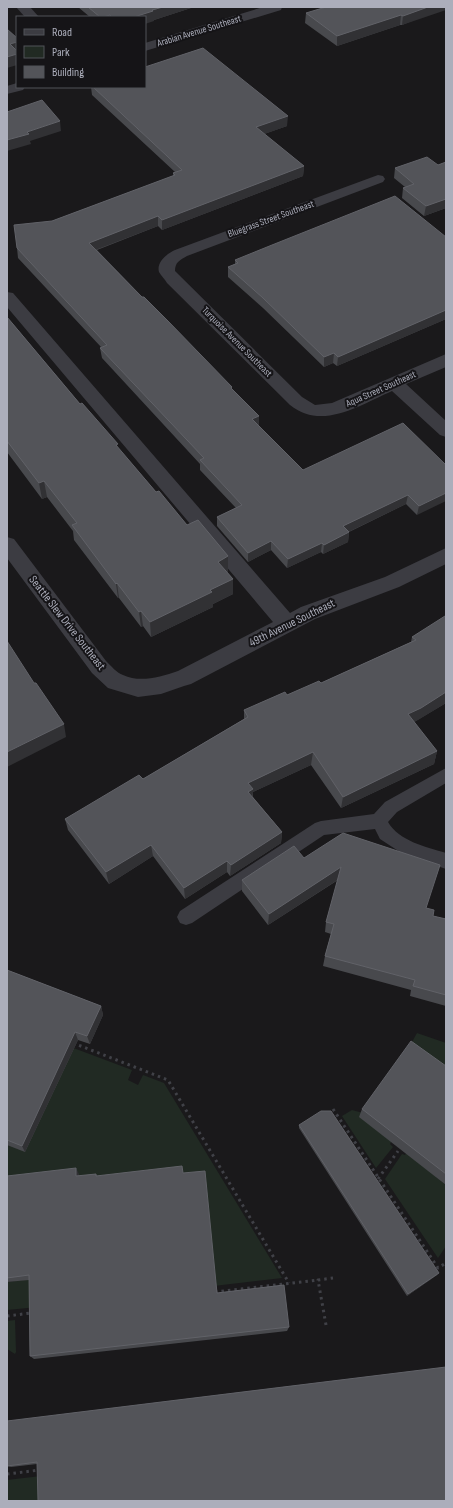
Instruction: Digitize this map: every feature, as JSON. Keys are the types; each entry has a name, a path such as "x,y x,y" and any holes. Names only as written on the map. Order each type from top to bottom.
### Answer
{"street":[{"path":"22,7 32,16"},
{"name":"Arabian Avenue Southeast","path":"146,47 276,7"},
{"name":"Bluegrass Street Southeast","path":"167,265 173,257 181,253 378,179"},
{"name":"Turquoise Avenue Southeast","path":"167,265 167,271 173,279 290,395 303,407 314,411"},
{"path":"7,297 287,624"},
{"name":"Aqua Street Southeast","path":"314,411 325,412 338,408 446,360"},
{"path":"394,383 446,431"},
{"name":"Seattle Slew Drive Southeast","path":"7,544 99,667 115,682 138,688"},
{"name":"49th Avenue Southeast","path":"138,688 161,685 184,678 324,606 411,574 446,555"}],"lane":[{"path":"186,917 321,828 379,821 391,807 446,775"},
{"path":"379,821 386,834 409,849 446,861"}],"path":[{"path":"72,1043 168,1080 289,1283"},
{"path":"333,1109 438,1268 445,1263"},
{"path":"378,1179 398,1151"},
{"path":"211,1292 333,1278"},
{"path":"318,1280 326,1325"},
{"path":"7,1316 36,1312"},
{"path":"7,1474 45,1469"}],"green space":[{"path":"31,1032 132,1070 128,1080 138,1085 143,1075 164,1083 282,1278 163,1292 184,1179 183,1172 7,1182 7,1144"},
{"path":"417,1033 446,1043 446,1078 407,1051"},
{"path":"352,1110 363,1113 395,1136 390,1144 393,1147 376,1168 342,1116"},
{"path":"410,1147 441,1170 436,1177 446,1185 446,1246 438,1258 385,1179 402,1154 405,1155"},
{"path":"33,1279 38,1307 7,1310 7,1282"},
{"path":"15,1320 15,1354 7,1349 7,1321"},
{"path":"100,1469 42,1501 7,1501 7,1480"}],"building":[{"path":"88,7 163,7 137,16 99,16"},
{"path":"326,7 428,7 337,36 306,13"},
{"path":"7,29 16,37 16,42 10,44 16,50 16,54 7,57"},
{"path":"203,48 288,116 256,127 304,166 162,220 158,216 89,243 232,387 231,388 259,416 252,419 303,470 403,423 446,465 446,493 419,506 408,495 343,526 349,532 324,545 322,543 288,559 271,541 248,553 217,517 242,505 200,460 204,458 100,348 107,345 17,248 14,225 52,221 175,175 173,173 182,170 94,88 146,88 146,67"},
{"path":"42,100 60,121 27,132 29,134 7,140 7,112"},
{"path":"427,157 438,165 446,162 446,199 426,206 403,188 414,184 395,168"},
{"path":"395,196 446,237 446,310 338,357 334,353 324,357 263,298 228,267 238,263 235,260"},
{"path":"7,317 80,404 82,403 118,444 116,445 156,492 159,491 187,525 198,520 228,556 218,562 233,579 210,590 212,592 150,622 141,611 139,612 72,525 77,523 44,481 39,483 7,441"},
{"path":"445,616 446,692 421,708 408,714 437,751 343,797 313,752 248,783 253,789 248,792 282,832 231,865 227,861 184,888 151,845 106,872 65,819 139,775 143,779 248,717 244,710 285,692 287,695 319,681 321,683 416,640 412,637"},
{"path":"7,641 34,683 36,683 64,724 7,752"},
{"path":"343,833 440,865 426,908 434,910 433,916 446,919 446,995 413,986 415,980 325,956 334,924 326,922 341,867 269,914 242,880 294,846 304,858"},
{"path":"7,970 101,1006 87,1036 75,1032 22,1146 7,1140"},
{"path":"411,1041 446,1066 446,1174 362,1109"},
{"path":"321,1111 331,1111 439,1273 408,1294 299,1125"},
{"path":"182,1166 183,1173 205,1171 217,1293 284,1285 289,1327 30,1356 29,1275 7,1278 7,1176 76,1168 76,1176 96,1174 96,1176"},
{"path":"446,1367 446,1501 38,1501 37,1462 7,1466 7,1421"}]}
